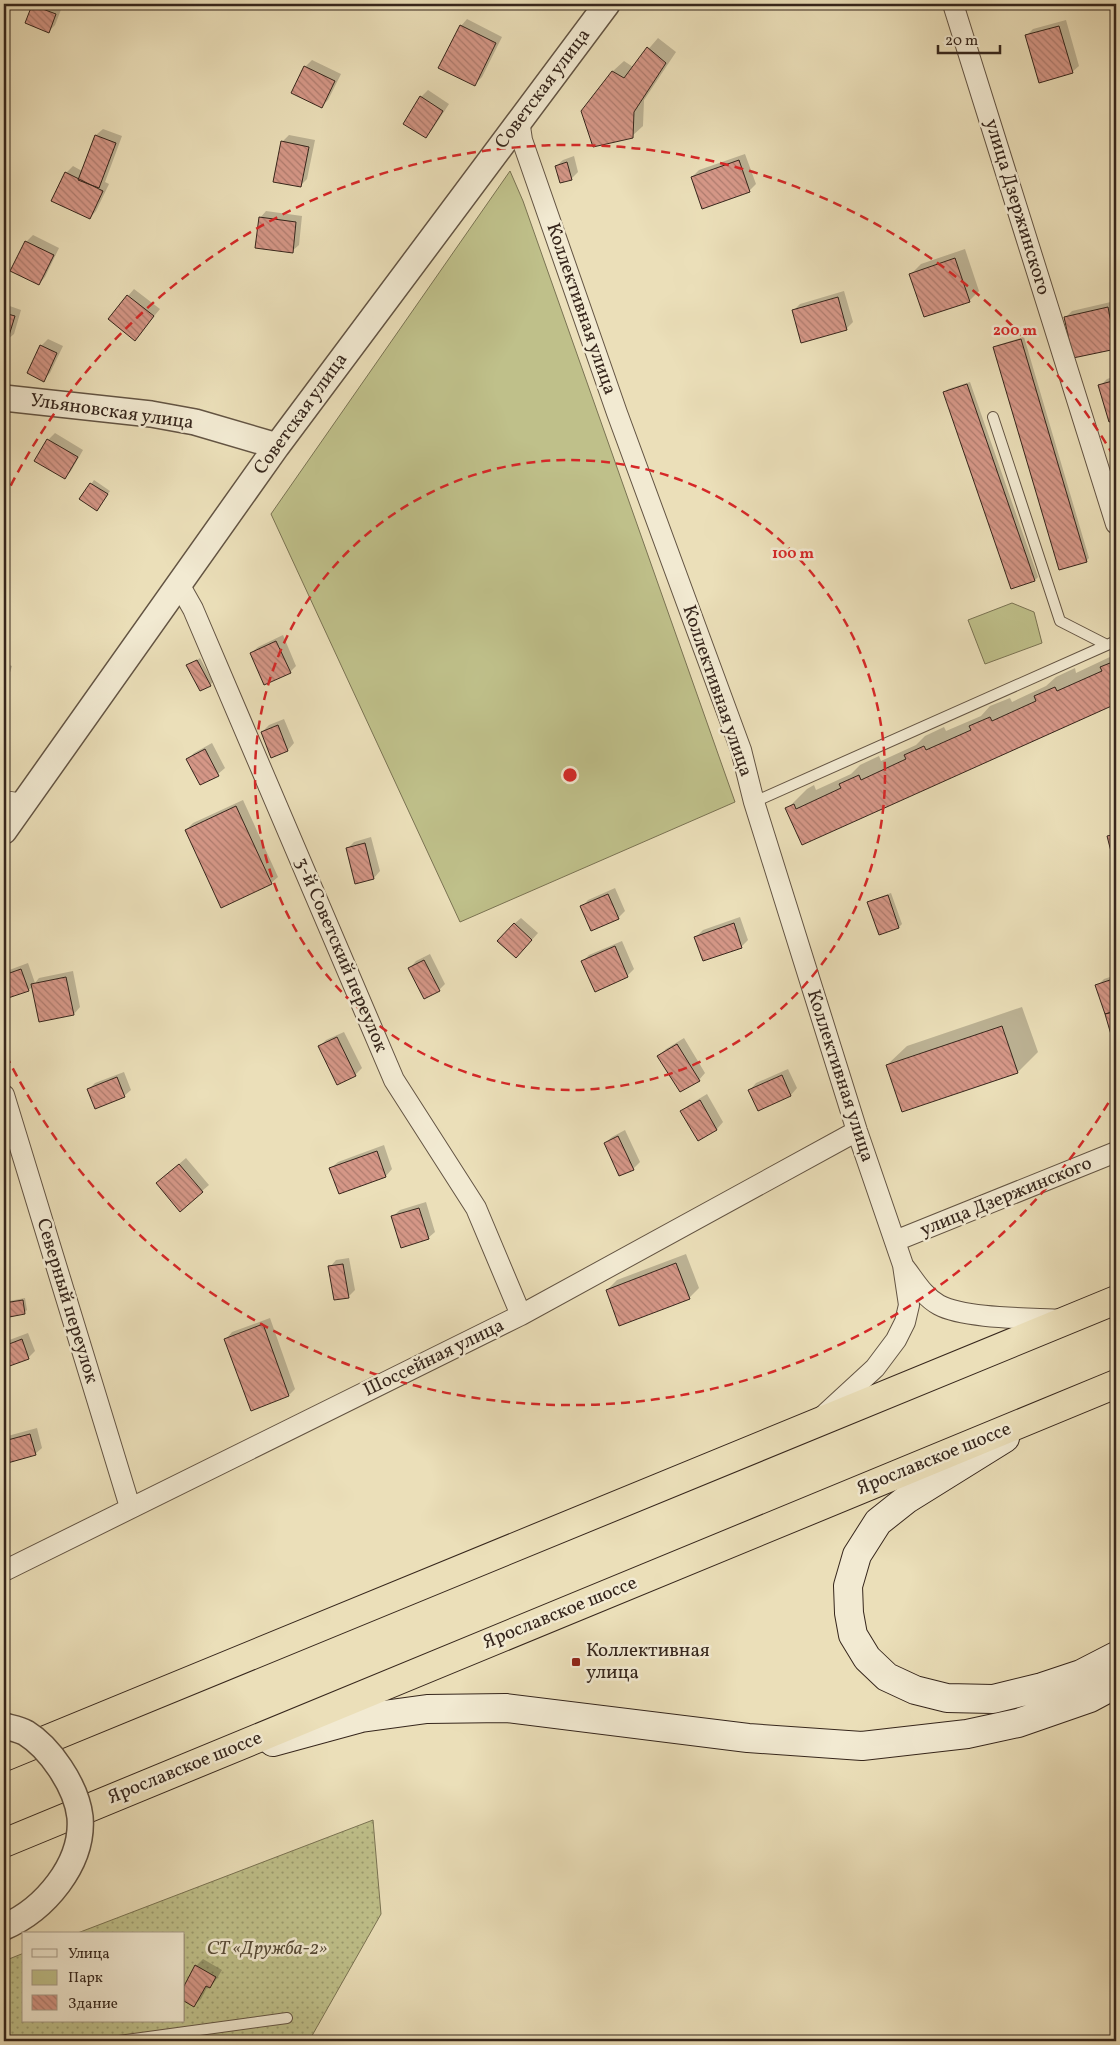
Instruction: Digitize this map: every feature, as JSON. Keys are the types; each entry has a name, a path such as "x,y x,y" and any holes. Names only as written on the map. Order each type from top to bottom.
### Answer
{"highway":[{"path":"4,1757 1116,1300"},
{"name":"Ярославское шоссе","path":"4,1843 1116,1384"}],"main road":[{"path":"1044,1414 907,1499 878,1522 857,1554 848,1586 849,1613 853,1635 867,1658 887,1678 915,1690 946,1698 993,1699 1042,1687 1081,1674 1116,1656"},
{"path":"204,1760 361,1718 427,1709 506,1708 748,1738 862,1746 967,1734 1018,1723 1090,1698 1116,1684"}],"street":[{"name":"Советская улица","path":"4,831 13,802 180,586 277,446 607,4"},
{"name":"улица Дзержинского","path":"953,4 1116,524"},
{"name":"Коллективная улица","path":"519,120 522,140 617,413 741,750 754,802 857,1131 903,1265 909,1305 905,1322 896,1340 875,1368 814,1424"},
{"name":"Ульяновская улица","path":"4,398 151,414 195,422 277,446"},
{"name":"3-й Советский переулок","path":"180,586 192,609 394,1080 476,1208 521,1315"},
{"name":"Северный переулок","path":"4,1095 130,1507"},
{"name":"Шоссейная улица","path":"4,1571 521,1315 857,1131"},
{"name":"улица Дзержинского","path":"895,1241 1116,1152"},
{"name":"Коллективная улица","path":"903,1265 922,1292 939,1305 960,1313 1067,1320"},
{"path":"4,1726 25,1733 53,1757 72,1786 80,1818 77,1847 65,1873 48,1896 17,1922 4,1927"}],"lane":[{"path":"993,418 1060,621 1112,643"},
{"path":"754,802 1112,643"},
{"path":"119,2041 288,2018"}],"green space":[{"path":"510,171 523,201 735,802 460,922 271,514"},
{"path":"1012,603 1034,612 1042,643 985,664 968,620"},
{"name":"СТ «Дружба-2»","path":"373,1820 381,1914 309,2041 4,2041 4,1961 22,1954 22,2022 185,2022 185,1932 80,1932"}],"building":[{"path":"32,5 56,14 49,33 25,23"},
{"path":"460,25 496,43 475,86 438,68"},
{"path":"1059,26 1073,73 1039,83 1025,35"},
{"path":"647,47 666,63 634,112 633,138 593,147 581,111 612,71 624,78"},
{"path":"304,66 335,81 322,108 291,93"},
{"path":"420,96 443,111 426,138 403,124"},
{"path":"95,135 116,143 99,188 78,180"},
{"path":"281,141 309,147 301,187 273,182"},
{"path":"739,160 750,192 702,209 691,177"},
{"path":"567,162 572,180 560,183 555,166"},
{"path":"65,172 103,191 90,219 51,201"},
{"path":"259,217 296,222 293,253 255,248"},
{"path":"25,241 54,255 39,285 10,271"},
{"path":"955,258 970,302 924,317 909,274"},
{"path":"127,295 154,316 135,341 108,319"},
{"path":"838,297 847,330 801,343 792,310"},
{"path":"1108,307 1116,349 1073,358 1064,317"},
{"path":"4,313 15,316 7,342 4,341"},
{"path":"1021,339 1087,562 1059,570 993,347"},
{"path":"40,345 57,353 44,382 27,373"},
{"path":"1116,380 1116,420 1109,422 1098,385"},
{"path":"967,384 1035,581 1011,589 943,392"},
{"path":"47,439 78,457 65,479 34,461"},
{"path":"90,483 108,494 97,511 79,499"},
{"path":"276,641 291,673 264,685 250,653"},
{"path":"197,660 211,686 200,691 186,665"},
{"path":"1110,663 1116,676 1116,704 802,845 785,808 794,804 796,809 841,788 839,784 859,775 861,780 906,759 904,755 924,746 926,750 971,730 969,726 990,717 992,721 1036,701 1034,696 1055,687 1057,691 1102,671 1100,667"},
{"path":"278,725 288,751 271,758 261,732"},
{"path":"205,749 219,776 200,785 186,759"},
{"path":"236,806 272,884 221,908 185,830"},
{"path":"1116,834 1116,871 1107,836"},
{"path":"365,843 374,879 355,884 346,848"},
{"path":"608,894 619,919 591,931 580,906"},
{"path":"888,895 899,928 879,935 867,902"},
{"path":"514,923 532,940 516,958 497,941"},
{"path":"734,923 742,948 703,961 694,937"},
{"path":"615,946 628,977 595,992 581,961"},
{"path":"424,960 440,991 424,999 408,968"},
{"path":"21,969 29,991 5,999 4,975"},
{"path":"66,977 74,1015 39,1022 31,984"},
{"path":"1116,978 1116,1011 1105,1014 1095,985"},
{"path":"1116,1011 1116,1036 1112,1038 1105,1014"},
{"path":"1002,1026 1018,1073 902,1112 886,1065"},
{"path":"337,1037 356,1076 337,1085 318,1046"},
{"path":"677,1044 700,1081 680,1092 657,1056"},
{"path":"782,1075 791,1096 758,1111 748,1090"},
{"path":"117,1077 125,1097 95,1109 87,1089"},
{"path":"700,1100 717,1130 698,1141 680,1111"},
{"path":"618,1136 634,1170 619,1176 604,1143"},
{"path":"377,1151 386,1177 339,1194 329,1168"},
{"path":"179,1164 203,1192 180,1212 156,1183"},
{"path":"419,1208 429,1239 401,1248 391,1216"},
{"path":"676,1263 690,1299 619,1326 606,1290"},
{"path":"343,1264 349,1298 334,1300 328,1266"},
{"path":"23,1300 25,1314 4,1318 4,1303"},
{"path":"263,1324 289,1396 251,1411 224,1339"},
{"path":"22,1339 29,1359 4,1368 4,1346"},
{"path":"30,1434 36,1455 4,1464 4,1441"},
{"path":"195,1965 216,1977 210,1988 206,1986 194,2007 185,2002 185,1984"}],"place":[{"name":"Коллективная улица","path":"576,1662"}]}
